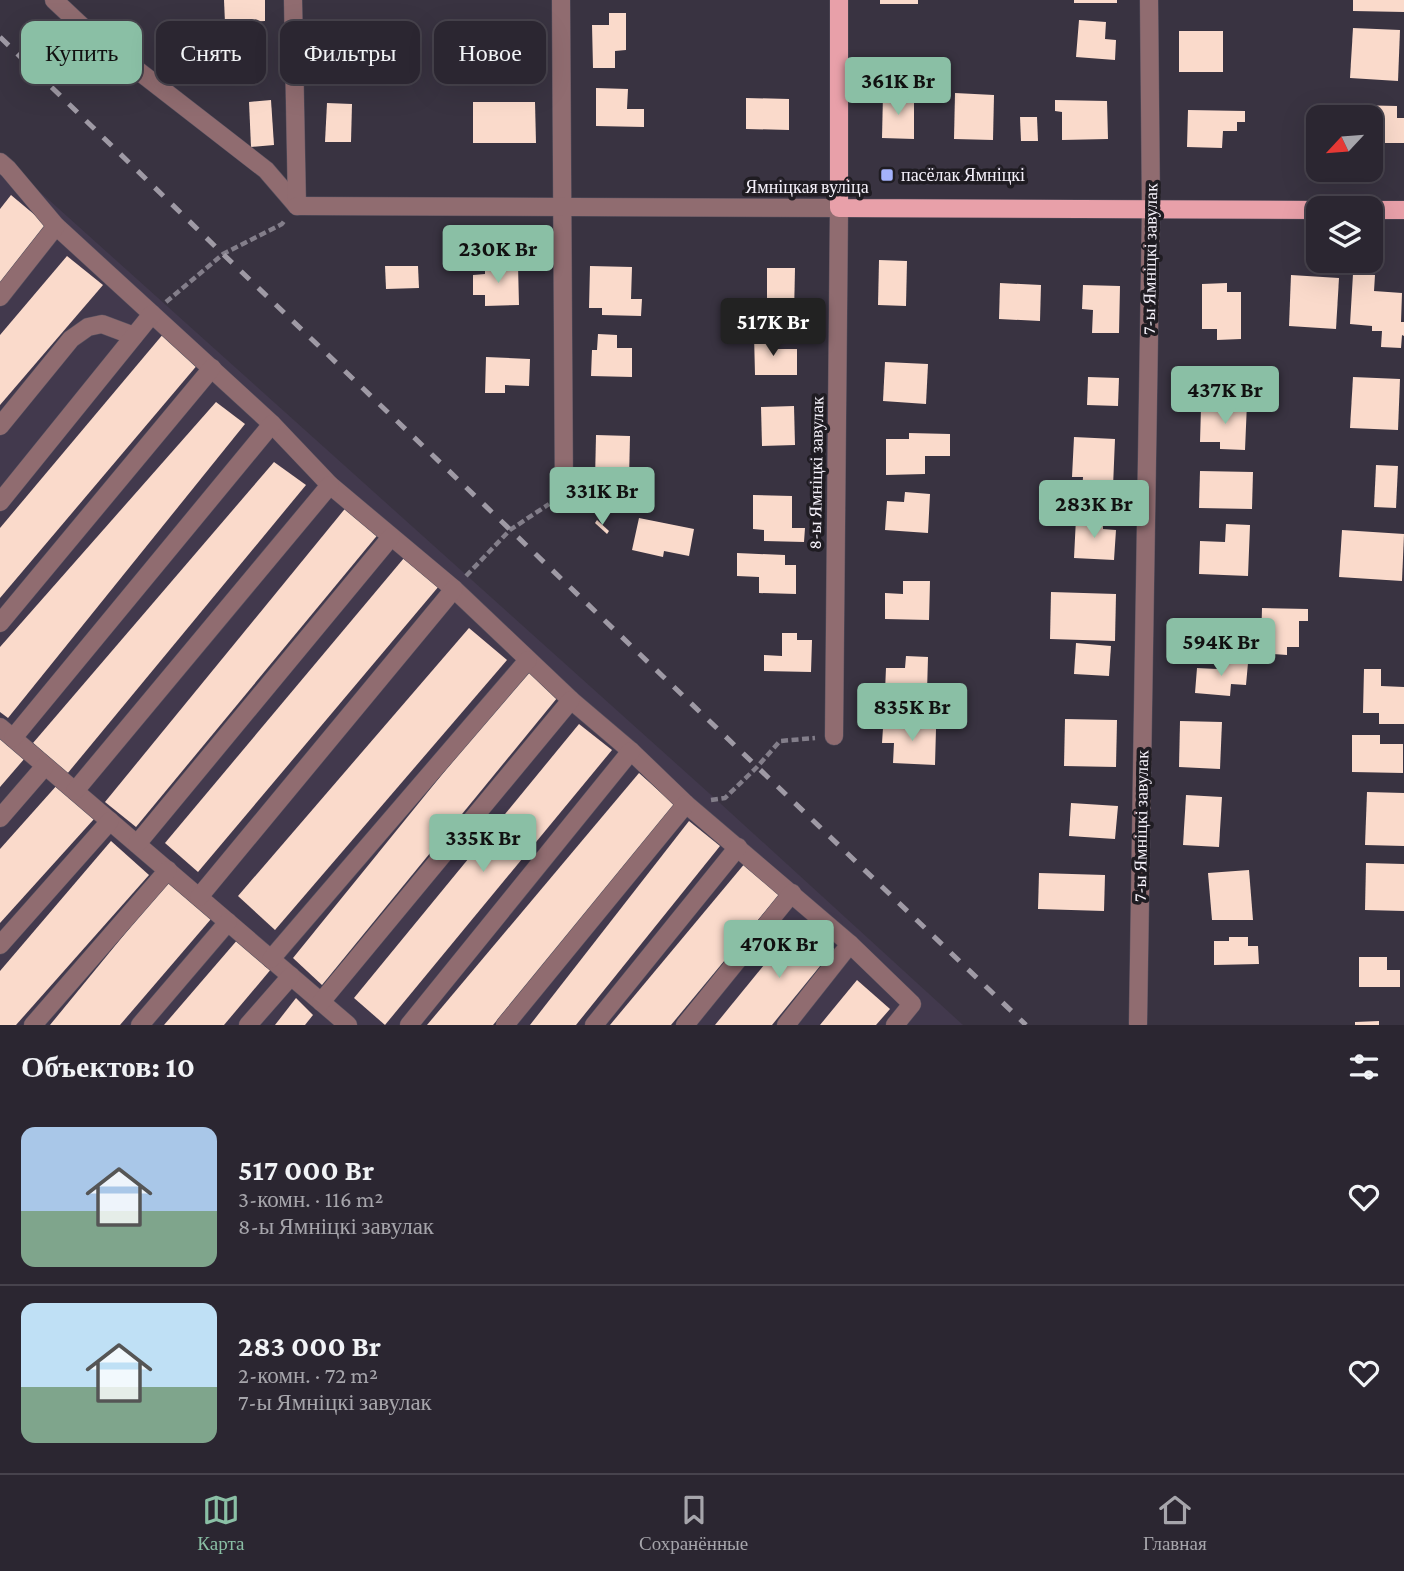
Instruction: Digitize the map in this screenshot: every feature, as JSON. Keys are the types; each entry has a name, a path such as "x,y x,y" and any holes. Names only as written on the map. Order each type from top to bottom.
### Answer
{"main road":[{"name":"8-ы Ямніцкі завулак","path":"839,0 839,208"},
{"name":"Ямніцкая вуліца","path":"839,208 1306,210"},
{"path":"1383,210 1404,211"}],"street":[{"path":"54,0 87,31 266,170 297,206"},
{"path":"293,0 297,206"},
{"path":"561,0 564,494"},
{"name":"7-ы Ямніцкі завулак","path":"1138,1023 1151,209 1149,0"},
{"path":"3,170 56,226 272,424 330,485 454,589 686,804 850,944 912,1004 895,1025"},
{"name":"Ямніцкая вуліца","path":"297,206 839,208"},
{"name":"8-ы Ямніцкі завулак","path":"834,736 839,208"},
{"path":"0,297 56,226"},
{"path":"0,502 152,314"},
{"path":"0,426 71,339 88,327 102,324 134,336"},
{"path":"0,623 212,368"},
{"path":"272,424 6,732 348,1025"},
{"path":"75,790 330,485"},
{"path":"137,844 391,537"},
{"path":"199,897 454,589"},
{"path":"271,959 528,660"},
{"path":"321,1002 572,700"},
{"path":"409,1025 631,751"},
{"path":"0,818 46,766"},
{"path":"505,1025 686,804"},
{"path":"0,945 110,821"},
{"path":"594,1025 738,848"},
{"path":"33,1025 168,870"},
{"path":"685,1025 792,892"},
{"path":"140,1025 228,922"},
{"path":"786,1025 850,944"},
{"path":"248,1025 291,976"}],"path":[{"path":"152,314 223,254 282,223 297,206"},
{"path":"454,589 510,530 564,494"},
{"path":"686,804 724,798 780,741 834,736"}],"shaded area":[{"path":"0,156 720,803 963,1025 0,1025"}],"building":[{"path":"224,0 265,0 265,21 225,21"},
{"path":"880,0 918,0 918,4 880,4"},
{"path":"1074,0 1117,0 1117,3 1074,3"},
{"path":"1353,0 1404,0 1404,12 1353,11"},
{"path":"609,13 626,13 626,50 615,51 615,68 593,68 592,25 609,25"},
{"path":"1079,20 1106,22 1105,39 1116,40 1115,60 1076,57"},
{"path":"1353,28 1400,30 1398,81 1350,78"},
{"path":"1179,31 1223,31 1223,72 1179,72"},
{"path":"596,88 628,89 627,109 644,109 644,127 596,126"},
{"path":"955,93 994,95 993,140 954,139"},
{"path":"883,94 914,95 914,139 882,138"},
{"path":"746,98 789,99 789,130 746,129"},
{"path":"271,100 274,145 251,147 249,102"},
{"path":"1055,100 1107,101 1108,139 1062,140 1062,112 1055,111"},
{"path":"473,102 535,102 536,143 473,143"},
{"path":"327,103 352,104 351,142 325,142"},
{"path":"1383,106 1397,106 1397,118 1404,118 1404,143 1383,143"},
{"path":"1188,110 1245,111 1245,122 1237,122 1237,131 1223,131 1222,148 1187,147"},
{"path":"1020,117 1037,117 1038,141 1021,141"},
{"path":"11,195 48,226 0,285 0,209"},
{"path":"67,256 103,285 0,405 0,335"},
{"path":"879,260 907,261 906,306 878,305"},
{"path":"485,265 518,265 519,305 485,306 485,295 473,295 473,275 485,274"},
{"path":"385,266 418,266 419,288 386,289"},
{"path":"590,266 632,267 631,299 642,299 641,316 602,315 602,308 589,308"},
{"path":"767,268 795,268 794,315 767,315"},
{"path":"1353,274 1375,275 1374,291 1402,293 1401,322 1404,322 1404,336 1402,335 1401,348 1381,347 1382,331 1372,331 1372,326 1350,324"},
{"path":"1291,275 1339,278 1336,329 1289,326"},
{"path":"1000,283 1041,285 1040,321 999,319"},
{"path":"1227,283 1227,292 1241,292 1241,339 1217,340 1217,329 1202,329 1202,284"},
{"path":"1083,285 1120,286 1119,333 1092,333 1093,310 1082,309"},
{"path":"164,333 199,363 0,598 0,528"},
{"path":"598,334 617,335 617,348 632,348 632,377 591,376 592,350 597,350"},
{"path":"754,334 772,334 772,349 797,349 797,375 755,375"},
{"path":"486,357 530,359 529,386 505,385 505,393 485,393"},
{"path":"885,362 928,364 926,404 883,401"},
{"path":"1088,377 1119,378 1118,406 1087,405"},
{"path":"1353,377 1400,379 1398,430 1350,428"},
{"path":"216,402 245,424 8,718 0,712 0,647"},
{"path":"1228,402 1247,403 1245,450 1220,449 1220,442 1200,442 1201,408 1227,409"},
{"path":"794,406 795,445 762,446 761,407"},
{"path":"909,433 950,434 950,456 925,456 925,474 886,475 886,439 909,439"},
{"path":"596,435 630,436 629,480 595,480"},
{"path":"1074,437 1115,439 1113,487 1099,487 1098,495 1082,494 1083,477 1072,477"},
{"path":"274,462 306,485 67,774 33,743"},
{"path":"1376,465 1398,466 1396,508 1374,507"},
{"path":"1200,471 1253,472 1252,509 1199,508"},
{"path":"905,492 930,494 928,533 885,530 887,501 904,502"},
{"path":"753,495 792,496 792,528 805,528 804,542 764,541 764,530 753,529"},
{"path":"348,505 380,532 136,827 105,802"},
{"path":"639,518 694,529 689,556 664,551 663,557 632,550"},
{"path":"1076,518 1103,519 1103,529 1116,530 1114,560 1074,558"},
{"path":"597,520 609,531 607,534 595,523"},
{"path":"1226,524 1250,525 1248,576 1199,574 1200,541 1225,542"},
{"path":"1342,530 1404,534 1402,581 1339,577"},
{"path":"737,553 785,555 785,565 796,565 796,594 759,593 759,577 737,576"},
{"path":"404,558 439,586 198,872 165,843"},
{"path":"903,581 930,581 929,620 885,619 885,593 903,594"},
{"path":"1051,592 1116,594 1115,641 1050,639"},
{"path":"1262,608 1308,609 1308,621 1299,621 1299,647 1287,647 1287,655 1273,654 1273,645 1261,645"},
{"path":"469,628 507,660 275,930 238,896"},
{"path":"782,633 797,633 797,640 812,640 811,672 764,671 764,655 782,656"},
{"path":"1076,643 1111,646 1109,676 1074,674"},
{"path":"906,656 928,657 927,692 885,691 886,668 905,668"},
{"path":"1218,660 1248,663 1246,685 1231,684 1230,696 1195,693 1197,668 1217,669"},
{"path":"530,666 562,692 322,985 293,958"},
{"path":"1364,669 1381,669 1381,686 1404,687 1404,724 1379,724 1379,713 1363,713"},
{"path":"1065,719 1117,720 1116,767 1064,766"},
{"path":"1180,721 1222,722 1220,769 1179,767"},
{"path":"896,722 927,723 926,729 936,729 935,765 893,763 894,743 882,743 883,728 896,729"},
{"path":"579,724 612,750 385,1025 354,998"},
{"path":"1352,735 1380,735 1380,744 1403,744 1403,773 1352,772"},
{"path":"0,736 25,758 0,787"},
{"path":"639,773 677,807 493,1025 427,1025"},
{"path":"58,784 94,819 0,923 0,849"},
{"path":"1367,792 1404,793 1404,846 1365,845"},
{"path":"1186,795 1222,797 1219,847 1183,845"},
{"path":"1071,803 1118,806 1115,839 1069,836"},
{"path":"689,821 720,846 576,1025 530,1025"},
{"path":"111,841 149,875 16,1025 0,1025 0,971"},
{"path":"746,862 784,889 671,1025 610,1025"},
{"path":"1366,863 1404,864 1404,911 1365,910"},
{"path":"1249,870 1253,920 1212,920 1208,873"},
{"path":"1039,873 1105,875 1104,911 1038,909"},
{"path":"169,880 211,919 120,1025 50,1025"},
{"path":"800,921 834,949 772,1025 715,1025"},
{"path":"1229,937 1248,937 1248,946 1258,946 1259,964 1214,965 1214,941 1229,941"},
{"path":"239,938 272,968 224,1025 164,1025"},
{"path":"1359,957 1387,957 1387,970 1400,970 1400,987 1359,987"},
{"path":"857,980 890,1009 876,1025 820,1025"},
{"path":"296,998 313,1015 305,1025 275,1025"},
{"path":"1379,1021 1379,1025 1355,1025 1355,1022"}],"railway":[{"path":"0,37 1026,1025"}],"place":[{"name":"пасёлак Ямніцкі","path":"887,175"}]}
